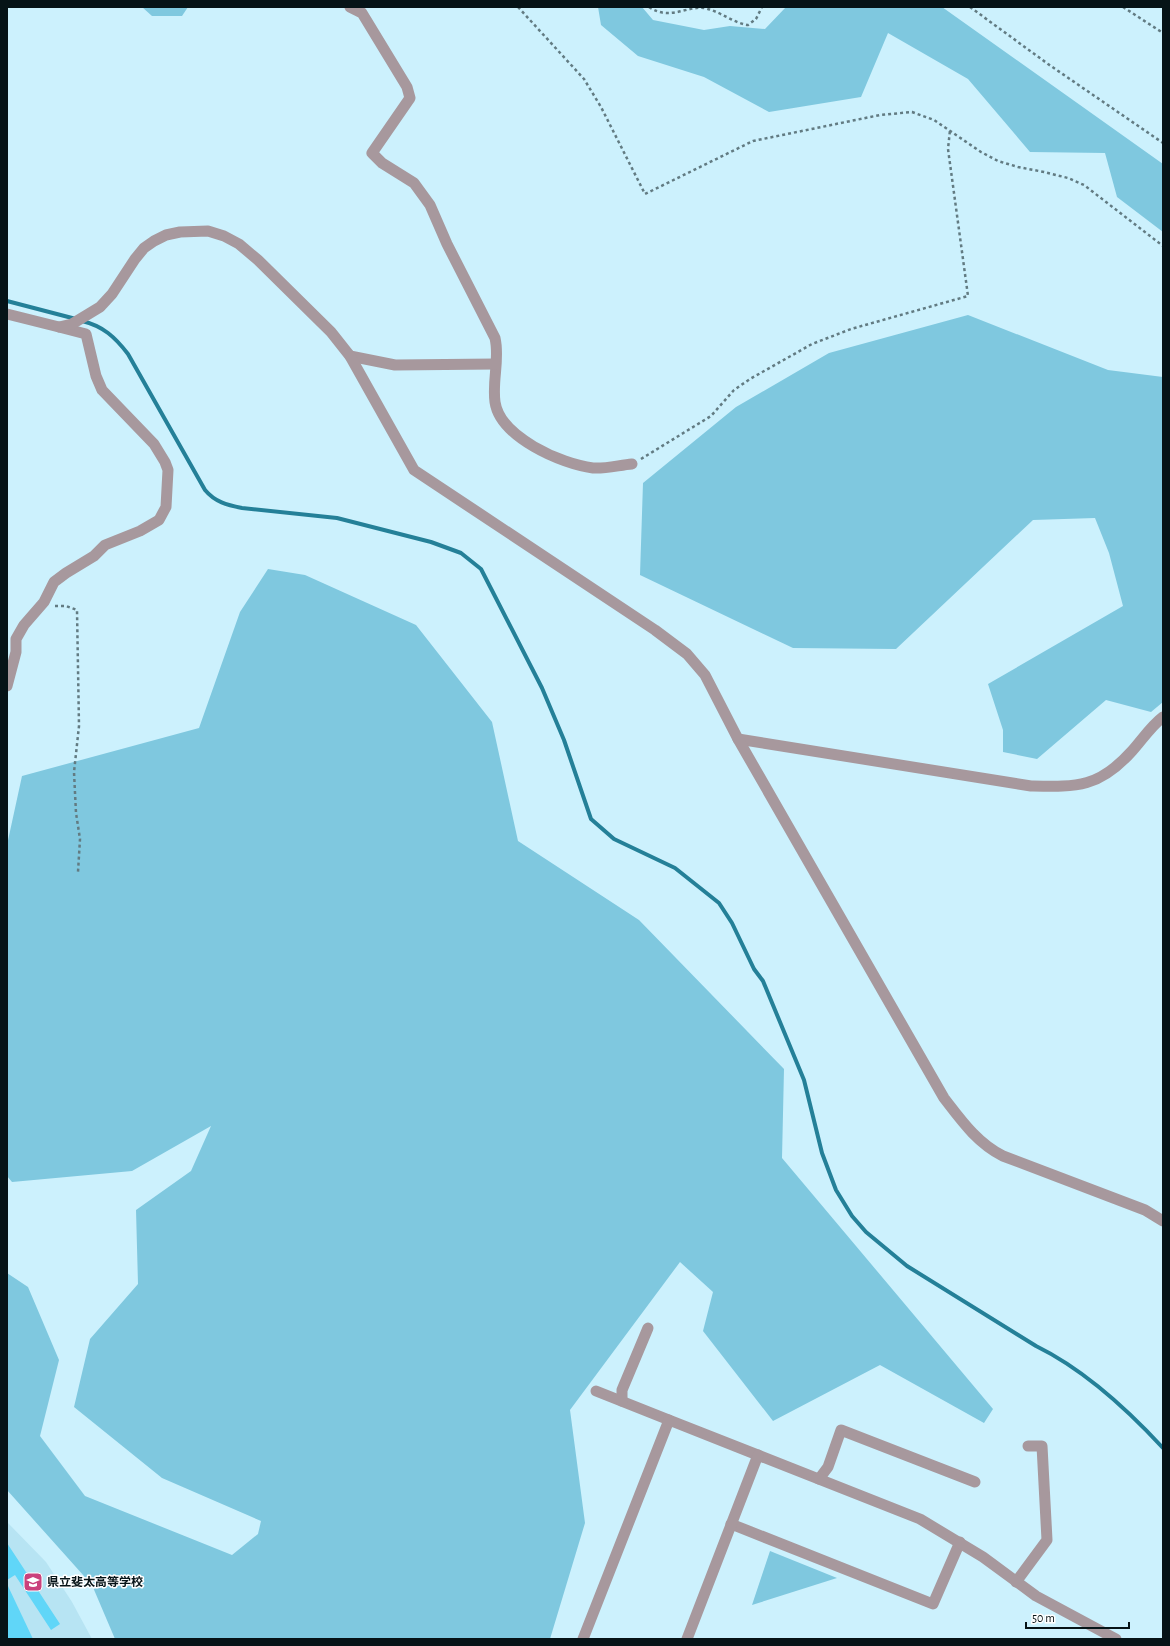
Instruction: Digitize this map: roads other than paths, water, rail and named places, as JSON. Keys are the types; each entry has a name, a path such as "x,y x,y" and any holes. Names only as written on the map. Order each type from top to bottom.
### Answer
{"street":[{"path":"350,7 362,14 407,87 410,98 372,153 382,163 414,183 430,206 447,244 494,338 497,354 495,364 495,402 498,413 513,433 541,450 569,463 594,468 632,464"},
{"path":"64,326 88,315 100,307 112,294 144,248 166,235 180,232 208,232 224,236 240,244 331,332 350,356 414,470 655,630 687,654 705,675 738,739 944,1098 967,1127 991,1150 1003,1156 1145,1210 1163,1221"},
{"path":"7,314 64,326 86,334 96,376 102,390 108,399 145,435 160,453 168,470 166,507 159,520 140,531 105,545 94,556 58,578 50,589 44,602 33,612 16,639 16,652 7,686"},
{"path":"350,356 395,365 495,364"},
{"path":"738,739 1031,786 1066,787 1090,783 1103,777 1130,753 1163,717"},
{"path":"622,1401 622,1390 648,1328"},
{"path":"596,1390 920,1519 960,1542 1036,1596 1116,1639"},
{"path":"583,1639 669,1420"},
{"path":"819,1479 828,1467 841,1430 975,1482"},
{"path":"1016,1582 1047,1540 1042,1446 1028,1446"},
{"path":"687,1639 758,1455"},
{"path":"731,1524 934,1604 960,1542"}],"waterway":[{"path":"7,301 76,319"},
{"path":"82,321 96,326 108,333 128,354 205,490 217,500 242,508 337,518 431,542 461,553 481,569 542,688 564,740 591,819 614,839 675,868 719,903 732,923 754,969 763,981 804,1080 822,1153 836,1190 852,1216 866,1232 907,1266 1071,1366 1104,1391 1135,1419 1163,1448"}],"place":[{"name":"県立斐太高等学校","path":"33,1582"}]}
